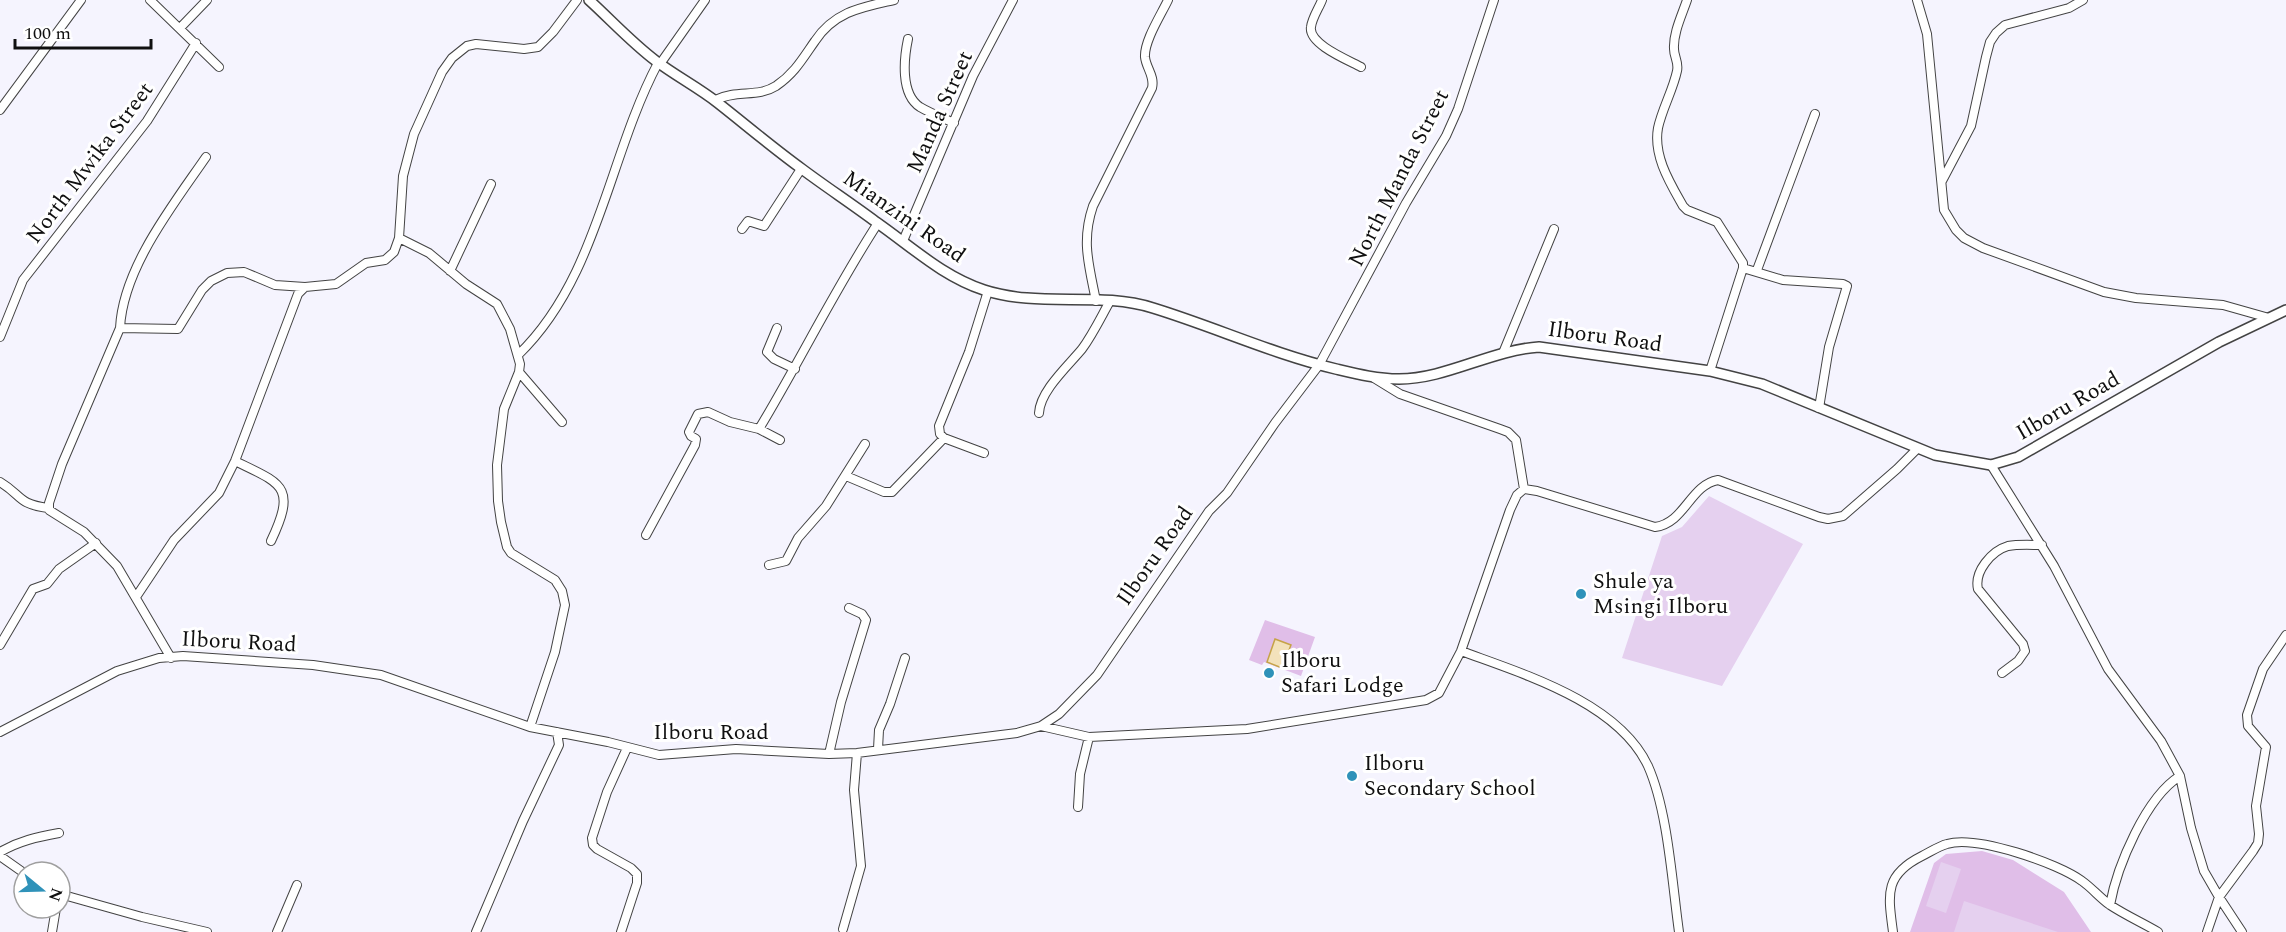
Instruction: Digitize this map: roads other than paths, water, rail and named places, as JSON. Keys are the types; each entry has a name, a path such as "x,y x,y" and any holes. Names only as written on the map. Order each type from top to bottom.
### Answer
{"street":[{"path":"0,110 81,0"},
{"path":"150,0 219,67"},
{"path":"180,28 207,0"},
{"path":"120,328 174,331 178,329 202,290 211,281 227,273 244,272 275,285 305,287 336,284 366,263 391,256 399,238 403,176 409,151 427,104 442,72 452,58 461,50 476,44 524,49 538,47 553,32 577,0"},
{"name":"Mianzini Road","path":"589,0 680,79 715,100 801,169 903,241 932,265 954,277 988,291 1042,299 1128,301 1319,365"},
{"path":"518,354 552,317 573,278 642,96 659,63 705,0"},
{"path":"715,100 727,94 759,93 769,90 794,72 816,39 841,16 856,8 894,0"},
{"name":"Manda Street","path":"903,241 973,76 1014,0"},
{"path":"1096,300 1086,252 1088,220 1152,88 1152,76 1146,61 1145,50 1168,0"},
{"path":"1322,0 1311,25 1312,35 1317,42 1361,67"},
{"name":"North Manda Street","path":"1319,365 1406,203 1446,136 1458,109 1494,0"},
{"path":"1687,0 1674,41 1673,51 1678,62 1676,74 1658,128 1660,161 1683,206 1687,210 1717,222 1743,263 1710,371"},
{"path":"1917,0 1927,34 1935,95 1944,210 1948,220 1964,238 1983,248 2119,296 2211,303 2269,318"},
{"path":"1941,182 1971,126 1988,50 1996,33 2005,25 2069,8 2083,0"},
{"path":"908,39 904,66 909,91 917,105 954,123"},
{"name":"North Mwika Street","path":"0,337 23,280 147,121 196,43"},
{"path":"1757,270 1815,114"},
{"path":"48,508 62,464 120,328 123,302 136,267 206,157"},
{"path":"742,229 748,221 762,227 765,225 801,169"},
{"path":"450,271 491,184"},
{"path":"759,429 795,369 854,260 878,223"},
{"path":"1503,353 1554,229"},
{"path":"399,238 429,253 466,284 497,304 510,329 518,354 519,372 504,409 499,441 498,501 501,522 507,547 511,553 555,580 566,604 555,652 530,727"},
{"path":"1743,268 1757,270 1783,280 1847,286 1829,347 1819,408"},
{"path":"136,597 174,540 219,494 235,461 298,294 305,287"},
{"path":"984,453 944,438 940,434 939,426 969,352 988,291"},
{"path":"1039,414 1041,400 1082,348 1110,301"},
{"name":"Ilboru Road","path":"0,732 117,671 159,658 183,656 313,665 381,675 530,727 608,742 659,755 736,749 829,754 857,753 1017,734 1041,726 1074,701 1097,675 1209,511 1227,493 1275,423 1319,365 1374,378 1401,379 1422,377 1503,353 1539,347 1710,371 1762,384 1917,449 1935,455 1991,465 2018,457 2034,449 2201,352 2286,310"},
{"path":"777,328 768,352 770,356 795,369"},
{"path":"519,372 562,422"},
{"path":"1374,378 1400,394 1508,432 1516,440 1524,489"},
{"path":"646,535 695,445 696,439 689,432 698,414 708,412 730,422 759,429 780,440"},
{"path":"846,476 884,492 892,492 944,438"},
{"path":"769,566 786,561 798,538 826,506 865,444"},
{"path":"1041,726 1089,737 1247,729 1418,702 1439,693 1461,651 1510,510 1517,495 1524,489 1655,527 1671,522 1701,488 1708,482 1718,480 1819,517 1836,518 1842,516 1897,470 1917,449"},
{"path":"235,461 273,480 280,490 283,497 283,511 271,541"},
{"path":"1991,465 2042,545 2108,669 2161,741 2180,777 2199,856 2218,897 2242,932"},
{"path":"0,482 20,500 48,508 72,523 96,543 117,566 171,658"},
{"path":"0,645 33,589 47,584 59,569 96,543"},
{"path":"2002,674 2024,654 2025,647 1978,589 1979,573 1983,565 2006,547 2042,545"},
{"path":"829,754 841,702 866,620 862,614 849,609"},
{"path":"2207,932 2218,897 2258,843 2256,806 2266,747 2248,726 2247,715 2263,669 2286,635"},
{"path":"1461,651 1560,690 1610,721 1636,746 1655,784 1679,932"},
{"path":"878,749 879,730 905,658"},
{"path":"476,932 523,821 559,745 557,732"},
{"path":"1078,807 1080,774 1089,737"},
{"path":"621,932 637,883 637,874 631,868 597,849 593,845 592,838 607,792 627,748"},
{"path":"843,929 861,866 854,790 857,753"},
{"path":"2110,905 2127,854 2152,803 2170,783 2180,777"},
{"path":"0,852 31,838 58,833"},
{"path":"1893,932 1889,898 1891,882 1906,864 1948,843 1967,842 1983,843 2043,862 2083,881 2110,905 2158,932"},
{"path":"278,932 297,885"},
{"path":"72,897 207,932"}],"place":[{"name":"Shule ya Msingi Ilboru","path":"1581,594"},
{"name":"Ilboru Safari Lodge","path":"1269,673"},
{"name":"Ilboru Secondary School","path":"1352,776"}]}
